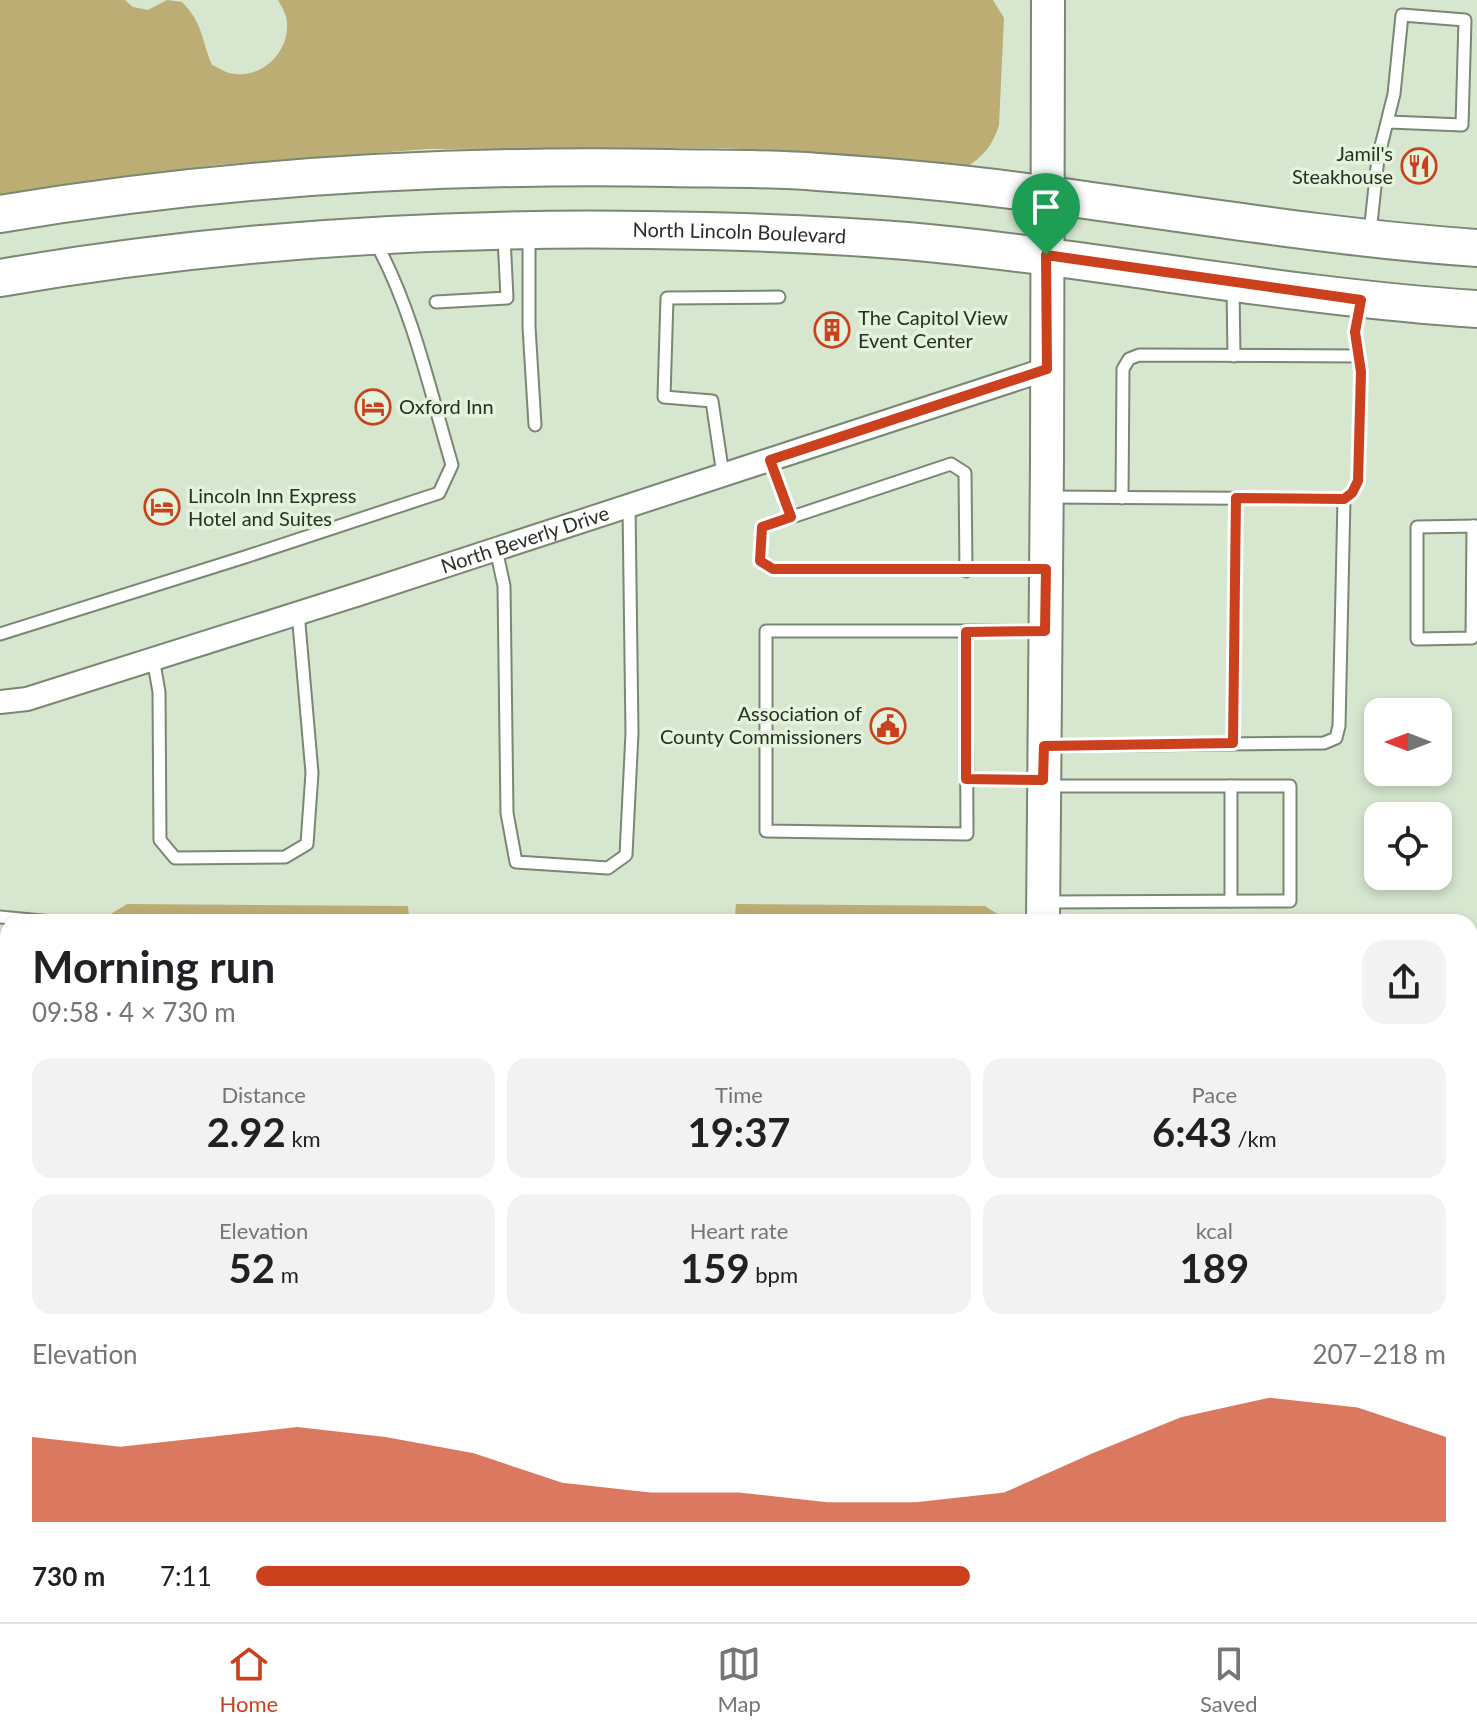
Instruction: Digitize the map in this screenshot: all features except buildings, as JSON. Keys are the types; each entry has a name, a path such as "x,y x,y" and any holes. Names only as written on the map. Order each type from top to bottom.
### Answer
{"main road":[{"path":"1043,912 1048,0"},
{"path":"0,214 143,194 422,170 533,167 814,171 1046,194 1218,220 1477,248"},
{"name":"North Lincoln Boulevard","path":"0,278 175,252 372,235 516,229 807,234 1046,255 1361,300 1477,309"}],"street":[{"name":"North Beverly Drive","path":"0,702 27,699 1047,369"}],"lane":[{"path":"1370,238 1378,158 1389,122 1402,15 1465,20 1462,125 1389,122"},
{"path":"436,302 507,298 516,229"},
{"path":"516,229 529,327 535,425"},
{"path":"0,634 439,493 452,465 408,317 389,265 372,235"},
{"path":"1233,282 1234,356"},
{"path":"723,475 712,401 664,397 667,298 779,297"},
{"path":"1047,497 1344,499 1352,493 1358,481 1361,372 1355,332 1361,300"},
{"path":"1122,498 1123,369 1129,359 1139,355 1358,356"},
{"path":"770,460 791,517"},
{"path":"966,571 965,473 951,464 762,527 760,561 773,569 966,571 1046,569"},
{"path":"1233,743 1236,498"},
{"path":"1044,746 1324,743 1336,738 1339,726 1344,499"},
{"path":"496,549 504,586 507,813 516,862 608,868 626,855 632,733 629,506"},
{"path":"1475,526 1472,638 1417,639 1417,527 1475,526"},
{"path":"153,657 159,692 160,840 175,858 285,857 307,844 312,773 298,611"},
{"path":"966,632 967,834 766,831 766,631 1045,631"},
{"path":"966,779 1290,786 1290,901 1231,901 1043,912"},
{"path":"1231,786 1231,901"}],"shaded area":[{"path":"0,0 125,0 133,7 148,10 167,0 182,2 198,24 212,65 229,73 240,74 251,73 270,63 283,45 287,20 278,0 993,0 1004,18 999,125 986,150 965,168 806,152 724,148 428,149 216,165 0,195"},
{"path":"127,904 408,906 409,914 111,914"},
{"path":"736,904 985,906 997,914 735,914"}],"place":[{"name":"Jamil's Steakhouse","path":"1419,166"},
{"name":"The Capitol View Event Center","path":"832,330"},
{"name":"Oxford Inn","path":"373,407"},
{"name":"Lincoln Inn Express Hotel and Suites","path":"162,507"},
{"name":"Association of County Commissioners","path":"888,726"}],"route":[{"path":"1046,255 1361,300 1355,332 1361,372 1358,481 1352,493 1344,499 1236,498 1233,743 1044,746 1043,780 966,779 966,632 1045,631 1046,569 773,569 760,561 762,527 791,517 770,460 1047,369 1046,255"}]}
